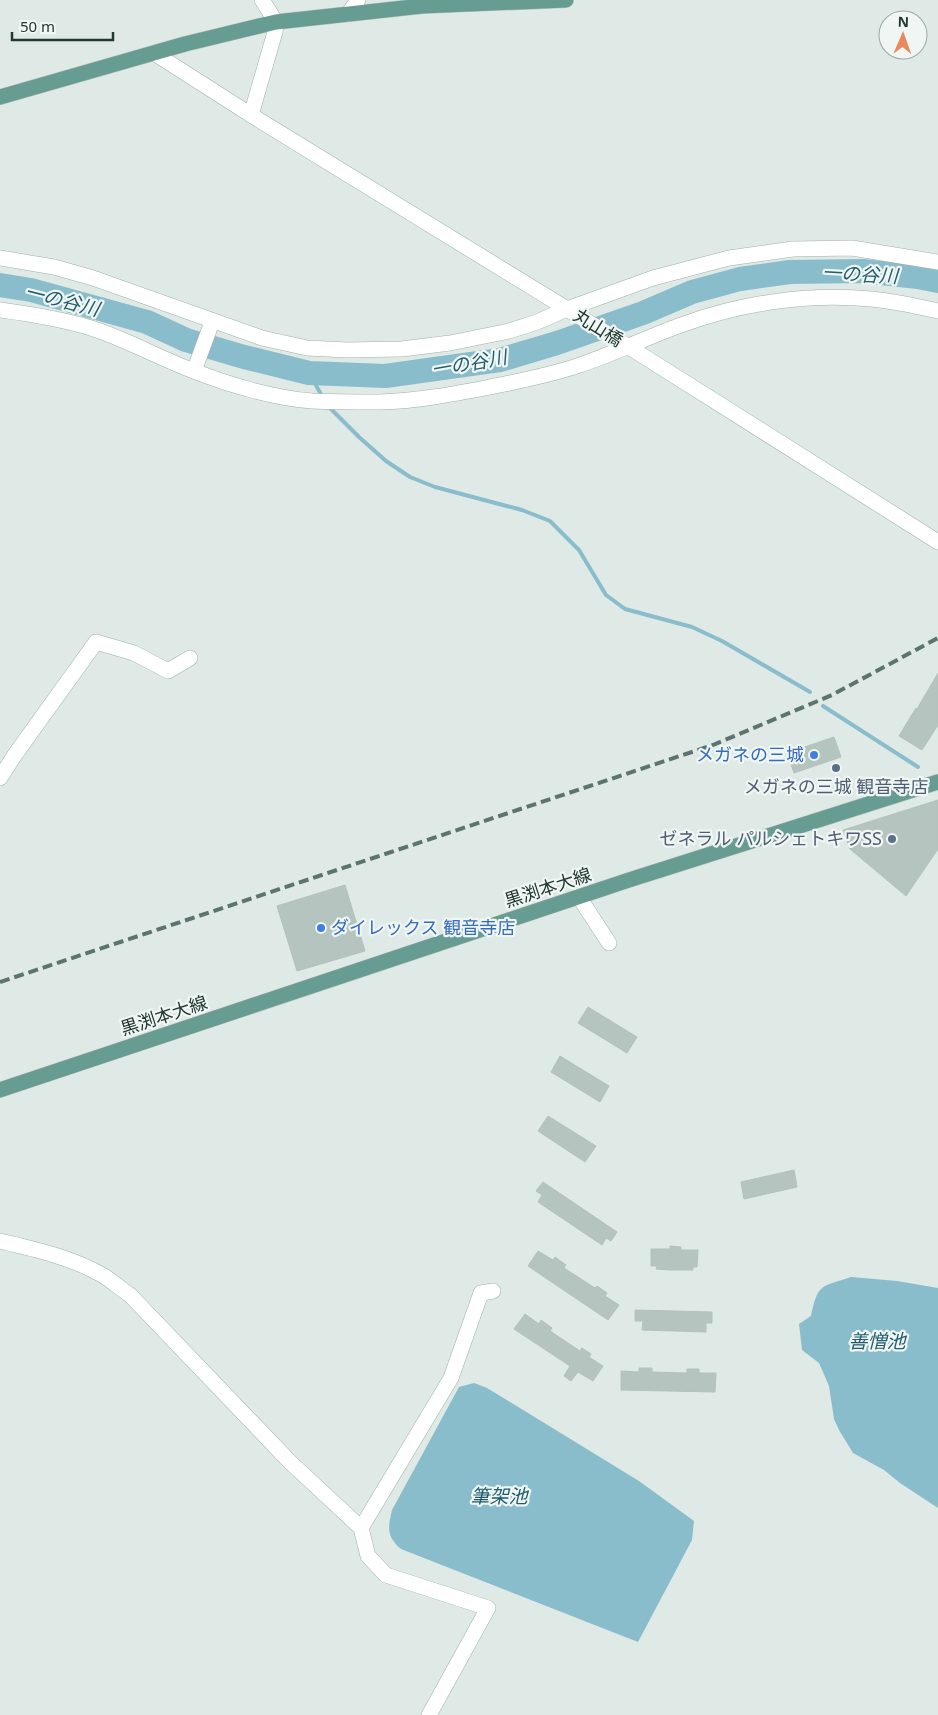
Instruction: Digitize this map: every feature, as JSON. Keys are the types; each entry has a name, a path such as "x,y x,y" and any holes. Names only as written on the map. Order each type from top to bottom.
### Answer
{"main road":[{"path":"0,97 185,44 276,22 422,6 566,0"},
{"name":"黒渕本大線","path":"0,1090 579,898 938,782"}],"street":[{"path":"251,115 275,32 276,22 262,0"},
{"path":"348,14 358,0"},
{"name":"丸山橋","path":"154,53 251,115 629,347 938,542"},
{"path":"0,258 54,267 93,278 212,322 262,338 307,348 348,350 402,349 450,343 509,331 654,278 729,258 784,250 852,248 938,262"},
{"path":"0,310 36,315 92,328 194,371 273,394 309,400 339,402 382,402 438,397 520,381 578,366 686,323 738,309 778,302 824,298 871,299 938,311"},
{"path":"194,371 212,322"},
{"path":"0,778 96,642 134,653 168,671 190,658"},
{"path":"579,898 609,943"},
{"path":"0,1241 77,1263 105,1277 130,1295 290,1462 361,1528 368,1556 386,1575 488,1608 429,1715"},
{"path":"361,1528 451,1378 481,1293 493,1291"}],"water":[{"name":"善憎池","path":"851,1277 897,1281 938,1288 938,1508 884,1470 853,1453 834,1419 829,1386 819,1363 802,1350 799,1324 811,1316 819,1292 827,1285"},
{"name":"筆架池","path":"474,1383 487,1388 639,1481 694,1521 692,1540 638,1642 401,1549 393,1540 389,1531 392,1510 459,1387"}],"building":[{"path":"938,673 938,725 922,750 899,736"},
{"name":"メガネの三城","path":"834,737 841,757 794,773 787,753"},
{"name":"ゼネラル パルシェトキワSS","path":"938,800 938,849 906,896 850,849 843,830"},
{"name":"ダイレックス 観音寺店","path":"345,885 365,951 297,971 277,906"},
{"path":"588,1007 637,1037 627,1053 578,1023"},
{"path":"560,1056 609,1086 600,1102 551,1072"},
{"path":"548,1116 596,1146 585,1162 538,1131"},
{"path":"794,1170 797,1187 744,1199 741,1182"},
{"path":"543,1182 617,1232 611,1241 606,1238 602,1245 538,1202 542,1195 536,1191"},
{"path":"670,1246 681,1247 681,1250 698,1250 697,1267 693,1267 693,1270 670,1270 656,1269 657,1266 651,1266 651,1249 670,1249"},
{"path":"538,1251 553,1260 555,1257 566,1265 564,1268 595,1288 597,1286 607,1293 605,1296 619,1305 608,1320 528,1266"},
{"path":"635,1310 712,1312 712,1323 706,1323 706,1332 642,1330 643,1321 635,1321"},
{"path":"525,1314 539,1324 541,1320 552,1328 550,1331 580,1351 582,1348 591,1354 589,1357 603,1366 593,1381 578,1372 571,1381 564,1376 570,1366 514,1329"},
{"path":"639,1368 652,1368 652,1372 687,1373 687,1369 699,1369 699,1373 716,1373 715,1392 621,1390 621,1371 639,1372"}],"waterway":[{"name":"一の谷川","path":"0,285 31,290 147,322 186,340 309,373 385,376 500,360 557,343 643,313 692,292 740,279 790,272 863,271 938,281"},
{"path":"309,373 323,398"},
{"path":"328,406 386,461 410,477 435,487 522,510 550,521 579,550 606,595 625,609 692,627 722,641 810,692"},
{"path":"823,706 918,767"}],"railway":[{"path":"0,982 713,745 832,695 938,638"}],"place":[{"name":"メガネの三城","path":"814,755"},
{"name":"メガネの三城 観音寺店","path":"836,768"},
{"name":"ゼネラル パルシェトキワSS","path":"892,839"},
{"name":"ダイレックス 観音寺店","path":"321,928"}]}
